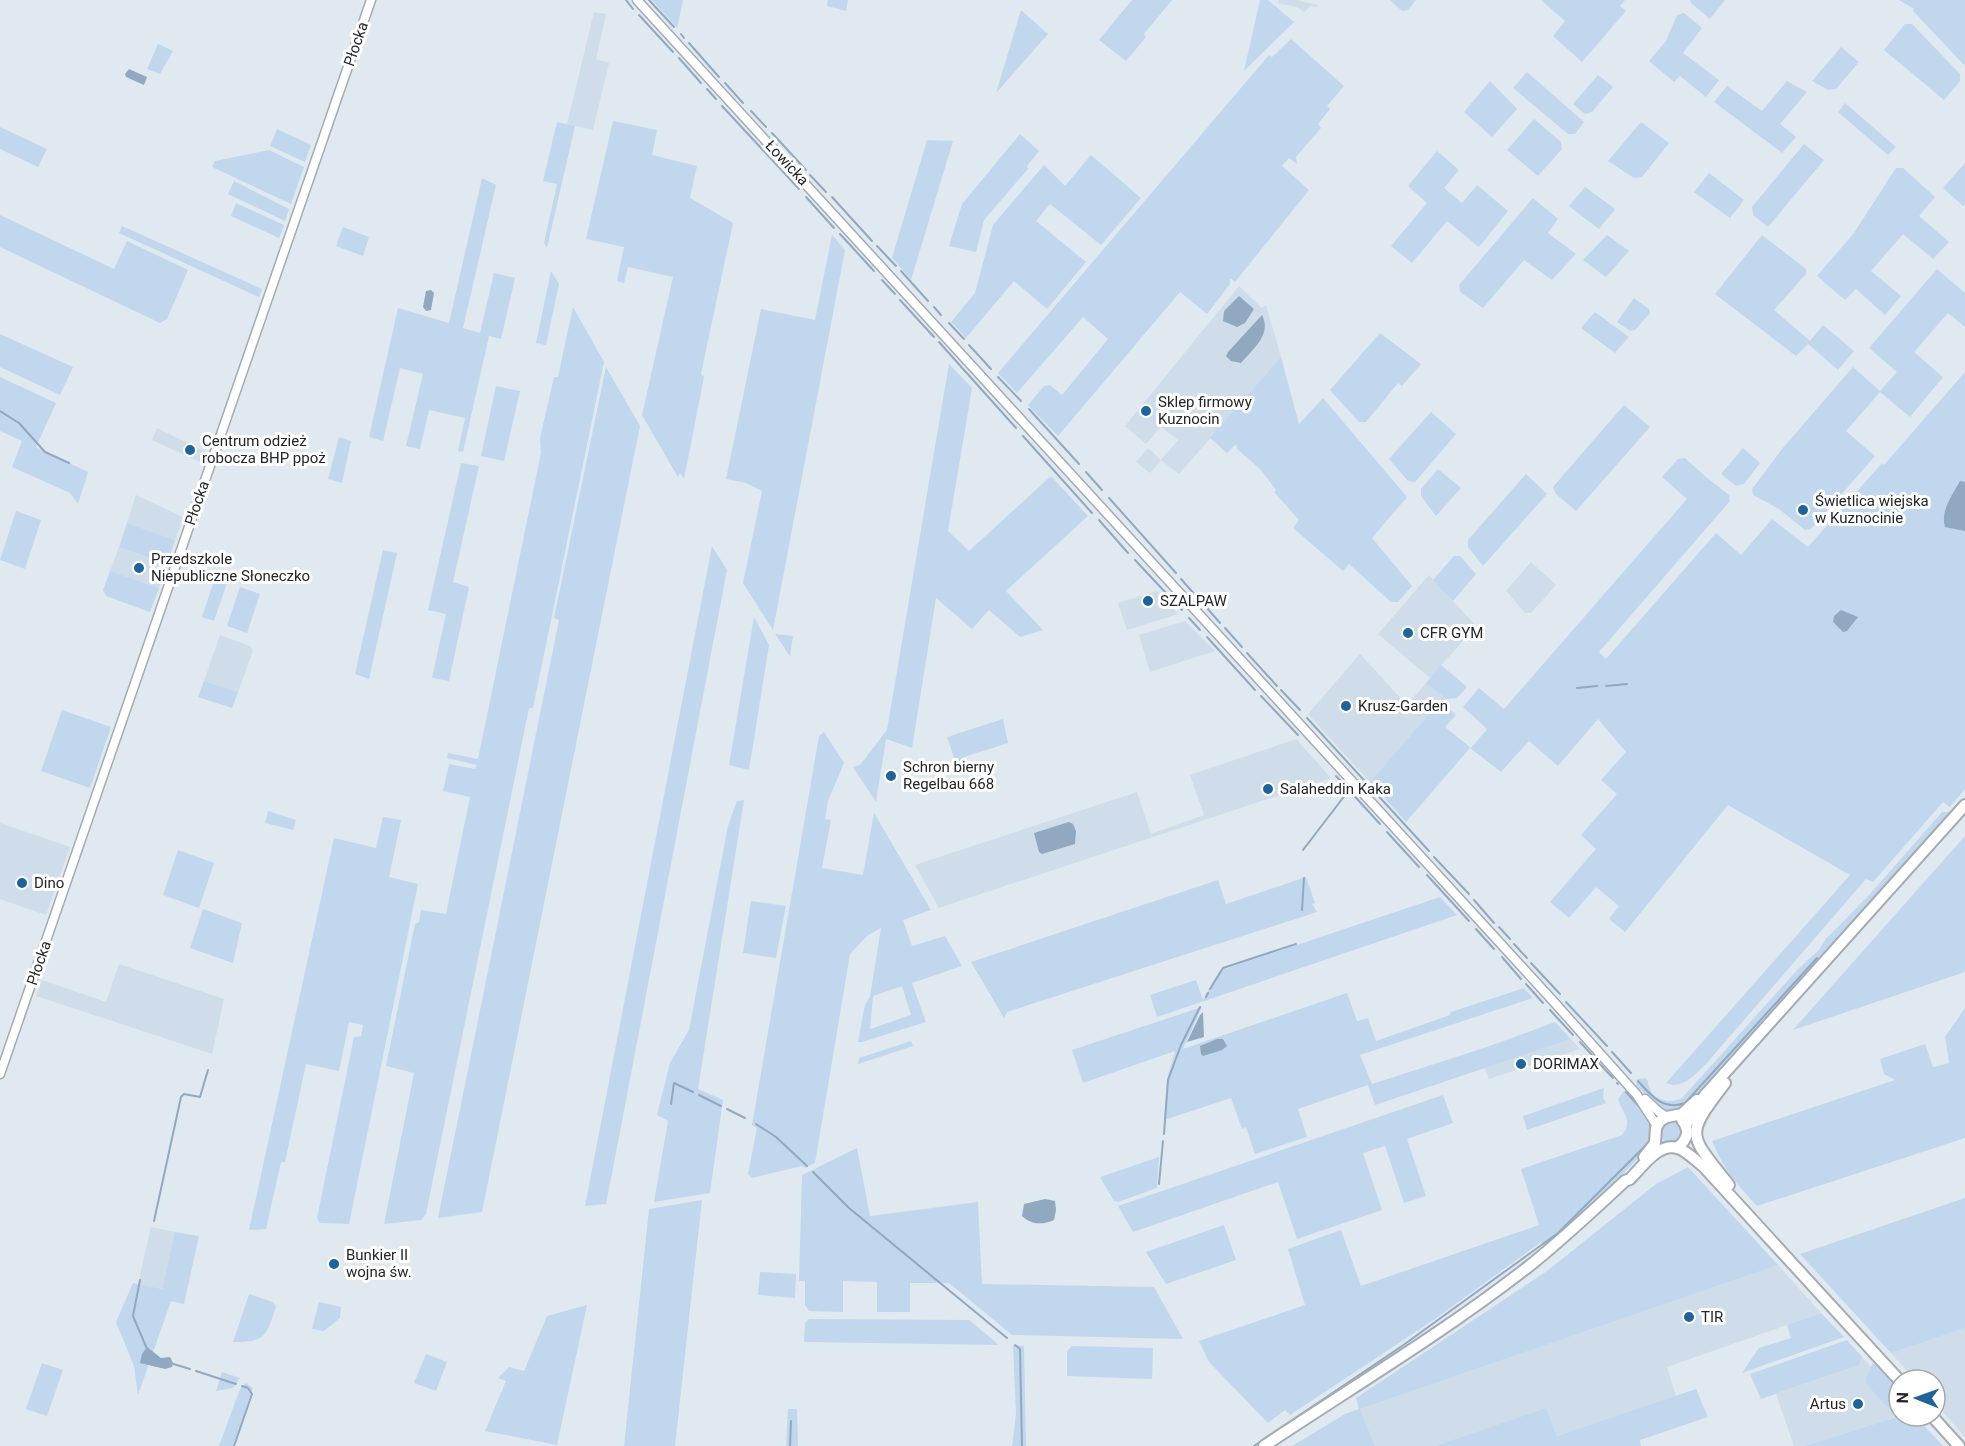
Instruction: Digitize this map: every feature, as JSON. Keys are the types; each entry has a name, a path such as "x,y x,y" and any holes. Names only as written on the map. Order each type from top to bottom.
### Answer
{"main road":[{"path":"1625,1181 1652,1148 1662,1119 1682,1114 1705,1095 1965,805"},
{"path":"1740,1206 1732,1189 1699,1146 1695,1130 1700,1116 1736,1068 1743,1053"},
{"path":"1705,1095 1686,1125 1686,1138 1704,1167 1888,1368"},
{"path":"1671,1117 1686,1125"},
{"path":"1657,1131 1660,1143 1704,1167"},
{"path":"1264,1446 1507,1283 1566,1236 1655,1154 1672,1148 1686,1138"},
{"path":"1943,1428 1959,1446"}],"street":[{"name":"Płocka","path":"0,1074 371,0"},
{"name":"Łowicka","path":"637,0 1637,1095"},
{"path":"1637,1095 1644,1098 1659,1113 1671,1117"},
{"path":"1637,1095 1657,1131"}],"shaded area":[{"path":"652,0 683,0 677,28"},
{"path":"828,0 848,0 846,11 827,6"},
{"path":"1132,0 1172,0 1144,34 1146,37 1126,61 1099,40"},
{"path":"1260,0 1268,0 1294,22 1244,71"},
{"path":"1279,0 1298,0 1318,5 1311,6 1304,12 1297,7 1278,3"},
{"path":"1390,0 1416,0 1408,10 1402,11"},
{"path":"1541,0 1625,0 1620,6 1626,11 1582,62 1553,36 1565,21"},
{"path":"1690,0 1725,0 1710,19"},
{"path":"1899,0 1965,0 1965,66 1913,11 1914,9"},
{"path":"1021,10 1048,34 996,93"},
{"path":"594,12 606,14 596,59 609,63 593,130 567,124"},
{"path":"1684,13 1702,28 1683,53 1719,80 1706,97 1680,76 1674,82 1649,61 1666,41 1677,15"},
{"path":"1905,24 1912,24 1960,74 1960,81 1944,100 1884,50"},
{"path":"1291,39 1344,86 1327,106 1330,109 1318,124 1321,128 1296,157 1297,164 1289,158 1282,166 1309,190 1235,282 1230,278 1230,284 1207,314 1180,292 1058,436 1028,405 1044,386 1050,385 1062,395 1108,339 1083,317 1017,393 998,373 1269,55 1272,57"},
{"path":"158,44 173,51 160,74 147,69"},
{"path":"1841,47 1859,62 1836,89 1828,90 1812,81"},
{"path":"129,69 147,77 144,85 126,77 125,74"},
{"path":"1527,72 1584,122 1575,134 1568,134 1513,88"},
{"path":"1598,75 1613,87 1592,112 1585,114 1573,104"},
{"path":"1490,81 1517,109 1492,137 1464,112"},
{"path":"1787,81 1807,92 1780,124 1796,137 1782,153 1714,102 1727,86 1762,111"},
{"path":"1845,103 1896,147 1888,155 1838,112"},
{"path":"1534,119 1561,142 1562,149 1538,176 1507,150"},
{"path":"613,121 657,130 652,155 697,166 690,198 733,223 701,374 704,377 684,479 680,473 678,477 642,415 673,277 628,267 624,283 617,281 624,247 586,239"},
{"path":"557,122 575,126 547,248 544,243 557,184 543,181"},
{"path":"1641,122 1669,143 1642,177 1634,178 1608,161"},
{"path":"0,127 47,149 38,167 0,149"},
{"path":"277,129 311,145 305,162 270,146"},
{"path":"1020,134 1039,151 1027,166 1028,169 984,220 976,252 949,246 962,204"},
{"path":"927,140 953,141 911,280 892,258"},
{"path":"1804,144 1824,160 1768,227 1753,215 1752,207"},
{"path":"269,150 304,167 291,204 212,167 215,161"},
{"path":"1437,151 1459,170 1444,188 1462,203 1477,185 1508,211 1479,247 1447,221 1412,263 1391,246 1427,203 1408,186"},
{"path":"1091,155 1141,198 1101,245 1050,204 1036,221 1086,262 1047,309 1014,281 966,338 951,322 975,293 993,225 1044,165 1065,186"},
{"path":"1965,163 1965,204 1963,206 1943,188"},
{"path":"1896,168 1903,168 1935,197 1919,216 1949,242 1933,259 1903,234 1871,271 1901,296 1885,315 1856,289 1845,300 1817,276 1854,233"},
{"path":"1709,173 1744,200 1730,218 1694,192"},
{"path":"482,178 496,185 463,328 480,333 494,273 515,278 501,339 489,336 463,452 458,451 465,418 429,410 420,449 406,446 423,374 400,368 383,441 369,437 398,308 449,323"},
{"path":"234,181 289,209 285,221 228,194"},
{"path":"1585,187 1615,209 1599,229 1569,206"},
{"path":"1533,198 1558,219 1548,233 1576,254 1552,280 1524,260 1483,308 1460,292 1459,285"},
{"path":"236,203 284,225 279,238 231,216"},
{"path":"0,215 114,269 127,241 188,270 167,319 160,323 0,247"},
{"path":"122,226 262,289 259,297 119,233"},
{"path":"343,227 369,237 363,256 336,246"},
{"path":"832,235 845,250 773,630 743,583 762,491 746,483 726,479 761,309 815,320"},
{"path":"1607,235 1629,251 1606,277 1583,260"},
{"path":"1762,235 1806,269 1806,274 1774,310 1810,341 1823,325 1854,351 1838,370 1808,344 1796,356 1715,294"},
{"path":"1937,269 1965,293 1965,327 1948,313 1914,352 1943,377 1910,417 1880,392 1846,431 1875,456 1811,529 1805,530 1779,509 1753,495 1752,489 1782,449 1853,367 1880,391 1897,372 1869,348"},
{"path":"551,271 559,284 546,345 536,343"},
{"path":"1239,286 1262,308 1266,305 1281,357 1179,474 1161,460 1178,440 1161,427 1146,444 1125,426"},
{"path":"431,290 434,293 431,310 426,311 423,307 426,291"},
{"path":"1239,296 1254,309 1245,323 1237,327 1223,321 1224,311"},
{"path":"1634,298 1649,309 1650,313 1635,330 1630,331 1617,322"},
{"path":"573,307 604,362 533,708 529,708 426,1214 421,1220 384,1224 414,1073 386,1066 415,924 419,922 421,910 446,914 470,797 443,791 449,764 475,769 477,765 447,758 448,753 478,759 541,453 540,438 554,377 558,377"},
{"path":"1595,312 1629,337 1615,353 1581,328"},
{"path":"1262,315 1265,328 1256,346 1241,363 1231,361 1226,356 1228,352"},
{"path":"1380,333 1421,364 1402,386 1398,383 1366,422 1359,422 1330,390"},
{"path":"0,334 73,367 60,395 0,367"},
{"path":"1281,357 1299,424 1323,398 1407,497 1372,538 1412,586 1398,602 1391,602 1349,564 1343,571 1293,528 1299,520 1274,492 1276,490 1260,469 1237,449 1236,444 1227,453 1210,438"},
{"path":"949,364 972,388 948,531 969,551 1051,476 1088,516 1006,591 1043,630 1020,637 989,610 972,629 936,598 912,748 886,739 876,802 853,767 860,765 887,730"},
{"path":"606,367 640,426 482,1212 438,1218 559,620 554,618"},
{"path":"1965,372 1965,789 1950,807 1943,802 1873,882 1866,879 1693,1077 1678,1085 1666,1083 1850,875 1728,805 1625,932 1609,919 1619,906 1596,887 1569,918 1550,902 1596,849 1581,835 1617,794 1601,780 1626,752 1598,719 1558,766 1529,741 1501,772 1470,748 1406,822 1370,782 1429,714 1447,707 1456,715 1445,727 1471,748 1487,729 1463,707 1479,688 1504,709 1687,499 1662,477 1678,459 1685,458 1729,495 1730,501 1599,652 1606,659 1716,533 1741,555 1772,519 1808,547 1882,463 1884,465"},
{"path":"0,377 56,403 36,447 88,472 78,504 70,493 12,467 22,441 0,431"},
{"path":"496,386 520,391 504,461 481,456"},
{"path":"1624,405 1650,427 1576,511 1556,494 1553,487"},
{"path":"1431,412 1456,434 1415,482 1408,481 1389,459"},
{"path":"157,428 206,452 202,463 152,440"},
{"path":"339,437 351,441 342,483 328,479"},
{"path":"1148,448 1161,460 1150,473 1136,462"},
{"path":"1743,448 1760,463 1744,484 1736,486 1721,474"},
{"path":"461,463 479,466 453,582 469,587 449,681 432,678 446,614 428,610"},
{"path":"1438,469 1461,488 1436,516 1421,496 1421,489"},
{"path":"1526,474 1547,494 1483,566 1468,547 1468,540"},
{"path":"1960,481 1965,482 1965,531 1945,527 1944,521 1948,503"},
{"path":"136,495 183,517 175,540 127,523"},
{"path":"16,511 41,520 25,569 0,560"},
{"path":"127,523 175,540 167,564 119,547"},
{"path":"712,546 727,570 615,1158 606,1204 585,1206"},
{"name":"Przedszkole Niepubliczne Słoneczko","path":"119,547 167,564 159,588 110,571"},
{"path":"383,550 397,553 369,679 355,674"},
{"path":"1454,556 1460,556 1476,574 1453,601 1433,580"},
{"path":"1531,562 1556,585 1531,613 1525,613 1506,591"},
{"path":"110,571 159,588 150,612 106,596 103,590"},
{"path":"1429,575 1476,626 1430,678 1378,634"},
{"path":"215,578 227,583 214,621 202,617"},
{"path":"240,587 260,594 247,633 227,626"},
{"path":"1157,591 1178,614 1127,630 1118,603"},
{"path":"1841,610 1858,617 1847,631 1843,632 1833,622 1834,616"},
{"path":"754,617 769,645 749,770 729,765"},
{"path":"1185,621 1215,651 1150,672 1139,635"},
{"path":"775,634 793,636 790,656"},
{"path":"220,635 250,646 253,651 238,692 204,681"},
{"path":"1360,654 1407,705 1426,683 1446,699 1443,703 1447,707 1429,714 1370,782 1308,714"},
{"path":"1441,665 1467,687 1457,698 1446,699 1426,683"},
{"path":"204,681 238,692 232,708 198,697"},
{"path":"62,710 111,727 90,788 41,771"},
{"path":"1003,719 1008,743 964,757 960,775 947,737"},
{"path":"824,732 844,763 828,801 825,819 831,820 822,868 863,875 874,813 931,910 903,920 912,946 945,936 962,966 912,983 926,1022 858,1042 865,1005 870,997 881,928 867,936 850,954 815,1163 805,1168 802,1166 752,1178 748,1174 757,1128 752,1125 819,736","holes":["902,986 911,1015 870,1029 873,996"]},
{"path":"1296,739 1331,778 939,908 915,865 1137,792 1151,834 1204,815 1190,775"},
{"path":"744,800 698,1089 723,1100 710,1193 654,1202 668,1121 657,1115 670,1063 689,1030 728,826 737,801"},
{"path":"268,811 296,820 293,830 265,823"},
{"path":"1942,812 1952,812 1700,1093 1680,1108 1666,1111 1636,1085 1637,1079 1646,1078 1651,1092 1658,1098 1668,1101 1682,1098 1799,968 1819,950 1825,940 1871,893"},
{"path":"383,817 401,820 389,877 418,884 349,1224 320,1223 317,1218 354,1037 361,1036 363,1025 349,1022 339,1071 306,1064 285,1162 281,1162 266,1229 249,1230 334,838 376,848"},
{"path":"1069,822 1073,824 1076,831 1075,844 1042,854 1039,852 1034,833"},
{"path":"0,823 70,847 46,915 0,899"},
{"path":"1965,836 1965,972 1793,1030"},
{"path":"178,850 214,863 199,908 163,895"},
{"path":"1306,877 1315,903 1312,904 1317,912 1007,1012 1004,1018 971,962 1218,880 1226,904"},
{"path":"1440,897 1457,915 1157,1017 1150,995 1196,980 1203,1000 1219,971"},
{"path":"751,901 786,906 776,958 743,953"},
{"path":"203,909 242,923 233,963 190,948"},
{"path":"119,964 224,999 212,1054 36,996 42,980 106,1002"},
{"path":"1524,988 1533,998 1360,1055 1372,1084 1487,1047 1555,1022 1571,1039 1375,1105 1368,1085 1298,1109 1307,1137 1255,1154 1246,1127 1242,1129 1231,1098 1164,1120 1167,1079 1175,1051 1083,1083 1072,1050 1202,1007 1183,1049 1347,993 1357,1021 1368,1018 1376,1041 1450,1015 1451,1012"},
{"path":"1965,1008 1965,1138 1757,1206 1743,1191 1721,1160 1712,1141 1895,1080 1884,1074 1880,1059 1925,1044 1933,1067 1949,1063 1945,1037"},
{"path":"1203,1012 1204,1037 1187,1042 1200,1015"},
{"path":"1223,1039 1227,1046 1203,1056 1200,1046"},
{"path":"1571,1039 1580,1049 1489,1079 1485,1068"},
{"path":"911,1041 913,1046 858,1064 859,1058"},
{"path":"1604,1088 1603,1098 1606,1103 1527,1130 1523,1116"},
{"path":"1624,1091 1628,1092 1638,1103 1652,1124 1651,1141 1593,1206 1546,1247 1541,1242 1435,1319 1290,1415 1285,1410 1268,1423 1209,1362 1199,1341 1305,1305 1288,1249 1341,1230 1361,1286 1539,1225 1521,1169 1622,1135 1627,1121 1618,1099"},
{"path":"1443,1095 1453,1123 1407,1139 1426,1196 1404,1203 1385,1146 1363,1153 1382,1210 1297,1239 1278,1182 1133,1232 1118,1206"},
{"path":"1667,1121 1675,1121 1682,1128 1682,1136 1675,1143 1667,1143 1660,1136 1660,1128"},
{"path":"857,1148 870,1216 978,1202 982,1284 1154,1287 1183,1339 1012,1335 949,1283 910,1283 910,1312 877,1312 877,1282 843,1281 843,1312 809,1311 805,1305 805,1281 799,1281 802,1175"},
{"path":"1159,1157 1157,1188 1118,1202 1114,1201 1100,1177"},
{"path":"1688,1167 1778,1265 1360,1409 1375,1446 1292,1446 1345,1414 1359,1409 1356,1398 1547,1271 1656,1184"},
{"path":"1965,1198 1965,1328 1891,1353 1800,1254"},
{"path":"1045,1199 1055,1201 1054,1220 1037,1223 1022,1216 1024,1204"},
{"path":"702,1200 675,1446 624,1446 649,1209"},
{"path":"1224,1225 1236,1260 1166,1284 1146,1252"},
{"path":"151,1227 175,1232 162,1289 138,1284"},
{"path":"175,1232 199,1236 184,1304 171,1301 138,1395 134,1366 116,1322 133,1283 162,1289"},
{"path":"1778,1265 1821,1313 1667,1367 1676,1396 1557,1436 1546,1408 1435,1446 1375,1446 1360,1409"},
{"path":"760,1272 796,1274 795,1298 758,1295"},
{"path":"249,1294 273,1302 276,1307 270,1325 263,1336 258,1339 233,1342"},
{"path":"319,1302 341,1307 340,1318 324,1331 312,1329"},
{"path":"587,1305 557,1445 485,1431 506,1381 498,1378 509,1367 524,1371 547,1316"},
{"path":"1821,1313 1844,1337 1742,1373 1759,1348 1791,1338 1787,1325"},
{"path":"809,1319 969,1320 999,1345 804,1342 805,1323"},
{"path":"1965,1328 1965,1437 1947,1417 1947,1368 1904,1368 1891,1353"},
{"path":"1847,1340 1862,1357 1859,1365 1761,1399 1750,1374"},
{"path":"1013,1345 1024,1346 1026,1446 1012,1446 1016,1414"},
{"path":"1072,1346 1153,1348 1152,1379 1067,1376 1067,1351"},
{"path":"147,1347 161,1358 170,1357 172,1367 165,1369 140,1363"},
{"path":"426,1354 447,1362 436,1391 414,1383"},
{"path":"1862,1357 1887,1385 1887,1420 1805,1446 1794,1446 1776,1394 1859,1365"},
{"path":"42,1363 63,1370 47,1416 26,1409"},
{"path":"1873,1363 1887,1376 1887,1406 1866,1383"},
{"path":"222,1372 240,1378 233,1388 216,1391"},
{"path":"246,1383 253,1388 233,1446 219,1446 240,1389"},
{"path":"1696,1389 1708,1417 1640,1440 1641,1446 1435,1446 1546,1408 1557,1436"},
{"path":"788,1409 797,1409 798,1446 786,1446"},
{"path":"1887,1420 1887,1428 1926,1428 1943,1446 1805,1446"}],"waterway":[{"path":"626,0 633,9"},
{"path":"649,0 674,27"},
{"path":"639,15 673,52"},
{"path":"681,34 684,38"},
{"path":"689,43 719,77"},
{"path":"679,58 701,83"},
{"path":"725,83 743,103"},
{"path":"707,89 716,99"},
{"path":"722,106 799,189"},
{"path":"751,111 766,127"},
{"path":"772,133 806,170"},
{"path":"810,175 826,192"},
{"path":"806,197 834,228"},
{"path":"832,197 872,241"},
{"path":"840,234 874,271"},
{"path":"877,246 896,266"},
{"path":"901,271 928,301"},
{"path":"882,280 895,294"},
{"path":"900,300 934,337"},
{"path":"934,307 941,315"},
{"path":"949,323 964,339"},
{"path":"939,342 1016,428"},
{"path":"969,345 991,369"},
{"path":"998,377 1021,401"},
{"path":"1029,409 1079,464"},
{"path":"0,411 19,423 45,452 69,463"},
{"path":"1023,436 1092,513"},
{"path":"1086,472 1102,490"},
{"path":"1109,498 1176,573"},
{"path":"1099,520 1128,553"},
{"path":"1135,560 1182,610"},
{"path":"1181,579 1196,596"},
{"path":"1201,601 1220,623"},
{"path":"1189,618 1200,630"},
{"path":"1225,628 1242,647"},
{"path":"1207,637 1255,690"},
{"path":"1247,653 1277,686"},
{"path":"1606,686 1627,684"},
{"path":"1577,688 1597,686"},
{"path":"1281,690 1300,710"},
{"path":"1261,696 1298,735"},
{"path":"1307,718 1429,851"},
{"path":"1336,776 1380,824"},
{"path":"1303,850 1349,790"},
{"path":"1387,832 1419,867"},
{"path":"1434,857 1469,894"},
{"path":"1427,875 1469,921"},
{"path":"1302,910 1304,878"},
{"path":"1474,900 1494,923"},
{"path":"1499,927 1510,939"},
{"path":"1476,929 1494,949"},
{"path":"1210,989 1223,968 1296,944"},
{"path":"1514,944 1527,958"},
{"path":"1502,957 1521,979"},
{"path":"1638,1081 1653,1097 1664,1104 1685,1103 1817,958"},
{"path":"1531,963 1560,994"},
{"path":"1526,984 1543,1003"},
{"path":"1206,997 1208,993"},
{"path":"1566,1002 1607,1046"},
{"path":"1164,1134 1168,1080 1181,1045 1200,1007"},
{"path":"1550,1010 1573,1035"},
{"path":"1580,1042 1592,1055"},
{"path":"1612,1052 1631,1073"},
{"path":"1596,1060 1613,1078"},
{"path":"154,1221 181,1097 184,1094 200,1097 208,1070"},
{"path":"671,1104 674,1083 693,1092"},
{"path":"1626,1092 1644,1112"},
{"path":"699,1095 721,1106"},
{"path":"727,1109 745,1118"},
{"path":"1254,1446 1402,1346 1558,1233 1647,1144 1650,1140 1650,1122"},
{"path":"756,1124 776,1137 807,1166"},
{"path":"1159,1184 1163,1141"},
{"path":"813,1172 849,1208 1007,1338"},
{"path":"140,1280 133,1316 147,1349"},
{"path":"1015,1345 1020,1349 1022,1446"},
{"path":"170,1363 190,1369"},
{"path":"196,1371 236,1384"},
{"path":"234,1446 252,1394 248,1388 242,1386"},
{"path":"790,1446 791,1421"}],"place":[{"name":"Sklep firmowy Kuznocin","path":"1146,411"},
{"name":"Centrum odzież robocza BHP ppoż","path":"190,450"},
{"name":"Świetlica wiejska w Kuznocinie","path":"1803,510"},
{"name":"Przedszkole Niepubliczne Słoneczko","path":"139,568"},
{"name":"SZALPAW","path":"1148,601"},
{"name":"CFR GYM","path":"1408,633"},
{"name":"Krusz-Garden","path":"1346,706"},
{"name":"Schron bierny Regelbau 668","path":"891,776"},
{"name":"Salaheddin Kaka","path":"1268,789"},
{"name":"Dino","path":"22,883"},
{"name":"DORIMAX","path":"1521,1064"},
{"name":"Bunkier II wojna św.","path":"334,1264"},
{"name":"TIR","path":"1689,1317"},
{"name":"Artus","path":"1858,1404"}]}
